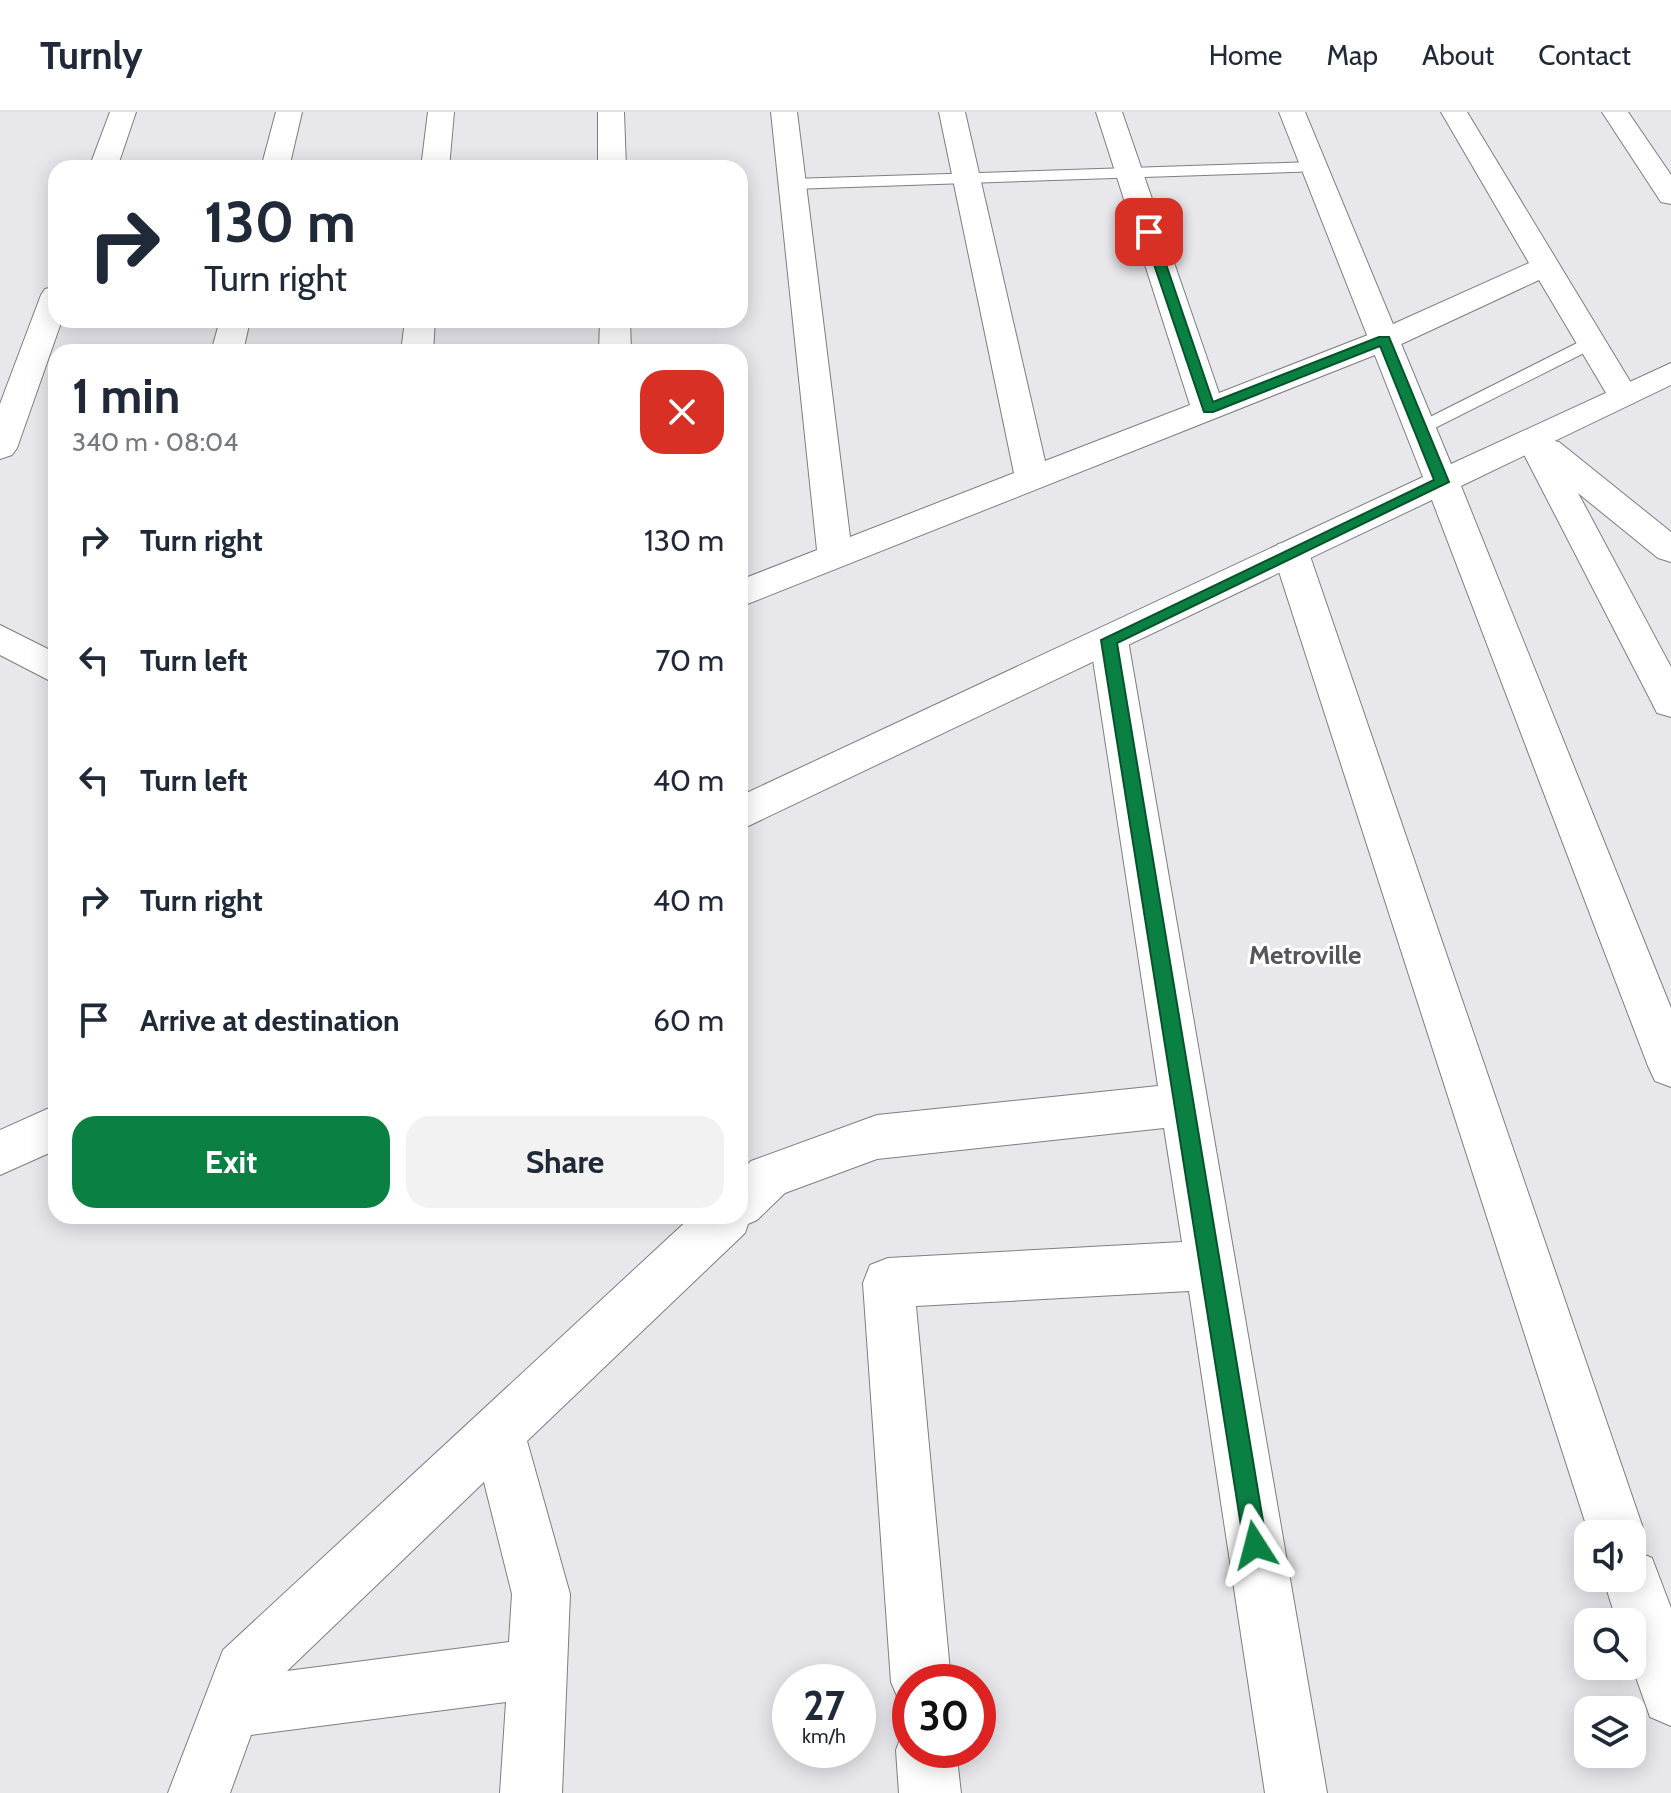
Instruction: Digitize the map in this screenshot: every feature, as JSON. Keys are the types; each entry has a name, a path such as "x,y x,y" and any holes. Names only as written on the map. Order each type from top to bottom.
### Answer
{"street":[{"path":"106,160 123,112"},
{"path":"277,160 289,112"},
{"path":"436,160 441,112"},
{"path":"611,112 612,160"},
{"path":"784,112 835,556"},
{"path":"952,112 1032,479"},
{"path":"1109,112 1208,409"},
{"path":"1292,112 1442,482 1671,1066"},
{"path":"1454,112 1623,396"},
{"path":"1615,112 1671,196"},
{"path":"748,591 1384,340 1546,266"},
{"path":"0,448 48,317"},
{"path":"748,810 1671,373"},
{"path":"1533,439 1671,550"},
{"path":"1533,439 1671,703"},
{"path":"1291,553 1612,1520"},
{"path":"0,638 48,665"},
{"path":"1109,640 1296,1793"},
{"path":"748,1196 768,1177 877,1137 1184,1105"},
{"path":"0,1153 48,1131"},
{"path":"199,1793 244,1671 719,1224"},
{"path":"920,1664 888,1283 1210,1265"},
{"path":"498,1432 541,1594 531,1793"},
{"path":"1637,1592 1671,1696"},
{"path":"230,1708 537,1668"},
{"path":"928,1768 930,1793"}],"lane":[{"path":"792,184 1314,167"},
{"path":"1420,427 1591,342"}],"district":[{"name":"Metroville","path":"1305,955"}],"route":[{"path":"1149,232 1208,409 1384,340 1442,482 1109,640 1255,1545"}]}
